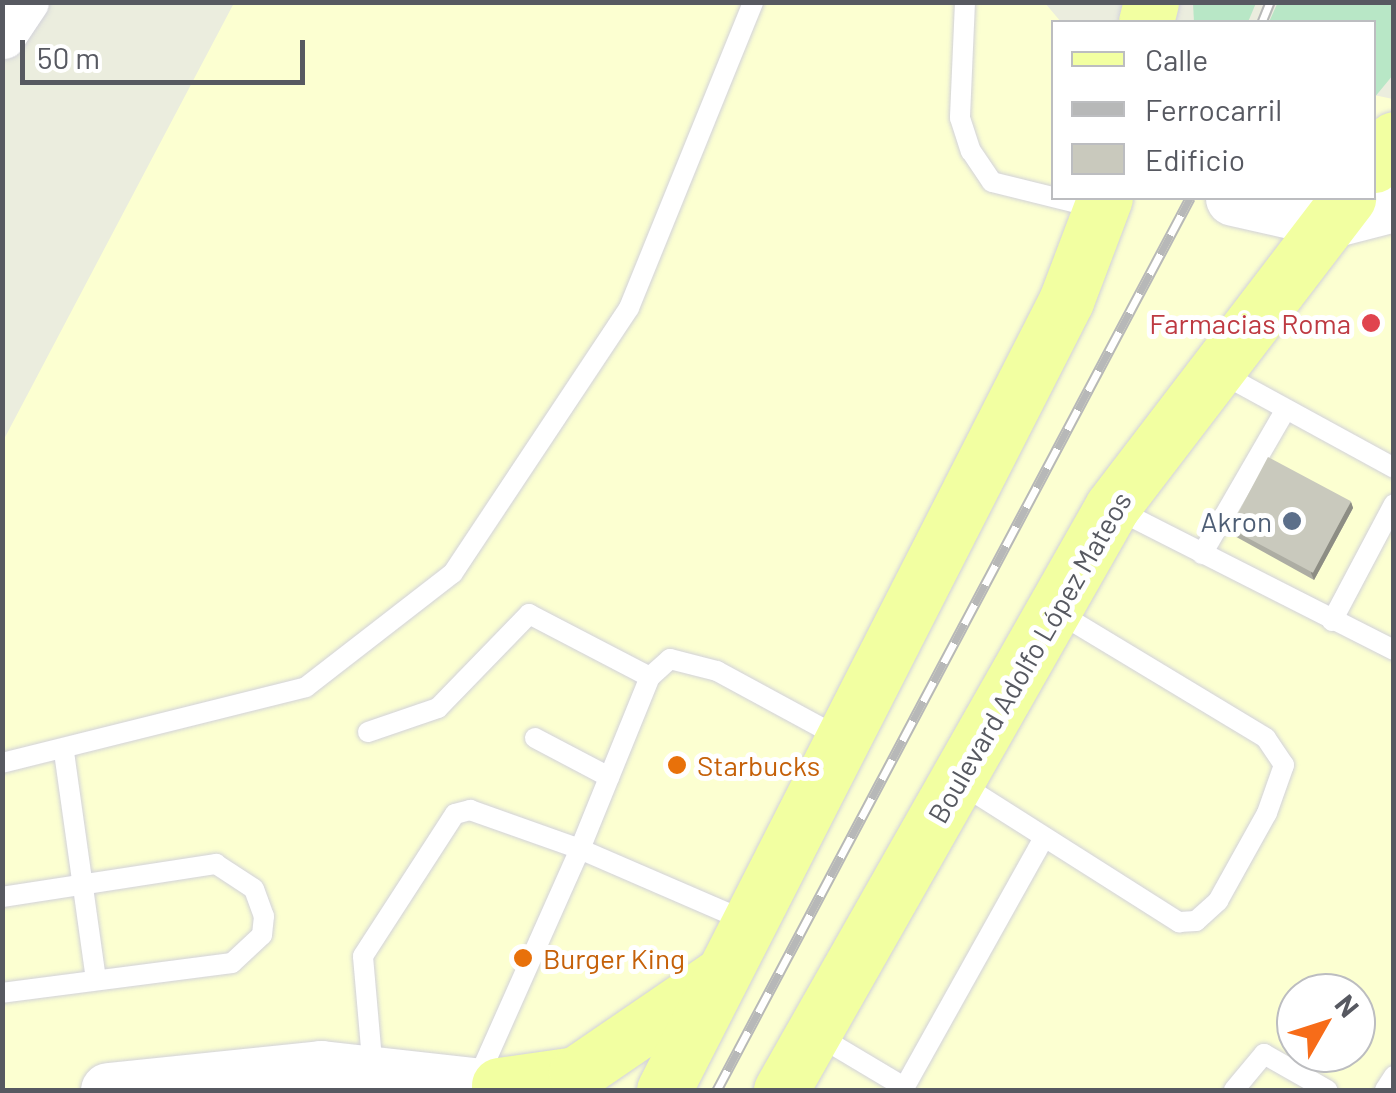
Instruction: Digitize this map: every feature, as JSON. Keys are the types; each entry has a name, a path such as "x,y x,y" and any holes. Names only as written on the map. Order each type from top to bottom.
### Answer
{"main road":[{"path":"1376,162 1394,139"},
{"path":"664,1090 846,741 1066,302 1104,204"},
{"name":"Boulevard Adolfo López Mateos","path":"780,1090 1112,507 1340,209"},
{"path":"497,1086 576,1074 741,946"}],"street":[{"path":"3,40 28,2"},
{"path":"1253,200 1340,209 1394,204"},
{"path":"108,1090 373,1070 497,1086"}],"lane":[{"path":"2,763 64,752 306,687 452,573 629,308 753,2"},
{"path":"965,2 960,118 971,151 992,182 1051,194"},
{"path":"1216,370 1394,468"},
{"path":"1202,554 1286,411"},
{"path":"1332,621 1394,504"},
{"path":"1112,507 1394,650"},
{"path":"957,781 1162,916 1196,921 1268,813 1284,765 1266,738 1054,610"},
{"path":"368,732 438,708 529,614 650,676"},
{"path":"497,1086 580,849 650,676 670,659 717,672 846,741"},
{"path":"535,738 609,777"},
{"path":"64,752 96,979"},
{"path":"373,1070 363,956 455,814 470,810 580,849 741,946"},
{"path":"814,1032 904,1089 1044,838"},
{"path":"2,898 216,864 254,888 264,916 262,934 232,963 2,994"},
{"path":"1234,1090 1264,1054 1327,1090"},
{"path":"1386,1090 1394,1076"}],"shaded area":[{"path":"1193,2 1256,3 1249,20 1194,20"},
{"path":"1278,2 1393,3 1393,75 1376,96 1376,20 1270,20"},
{"path":"234,3 1045,3 1059,20 1051,20 1051,200 1376,200 1376,95 1393,99 1393,1090 3,1090 3,441"}],"building":[{"name":"Akron","path":"1268,457 1351,501 1313,573 1230,529"}],"railway":[{"path":"1263,20 1270,2"},
{"path":"717,1090 1189,200"}],"place":[{"name":"Farmacias Roma","path":"1371,323"},
{"name":"Akron","path":"1292,521"},
{"name":"Starbucks","path":"677,765"},
{"name":"Burger King","path":"523,958"}]}
